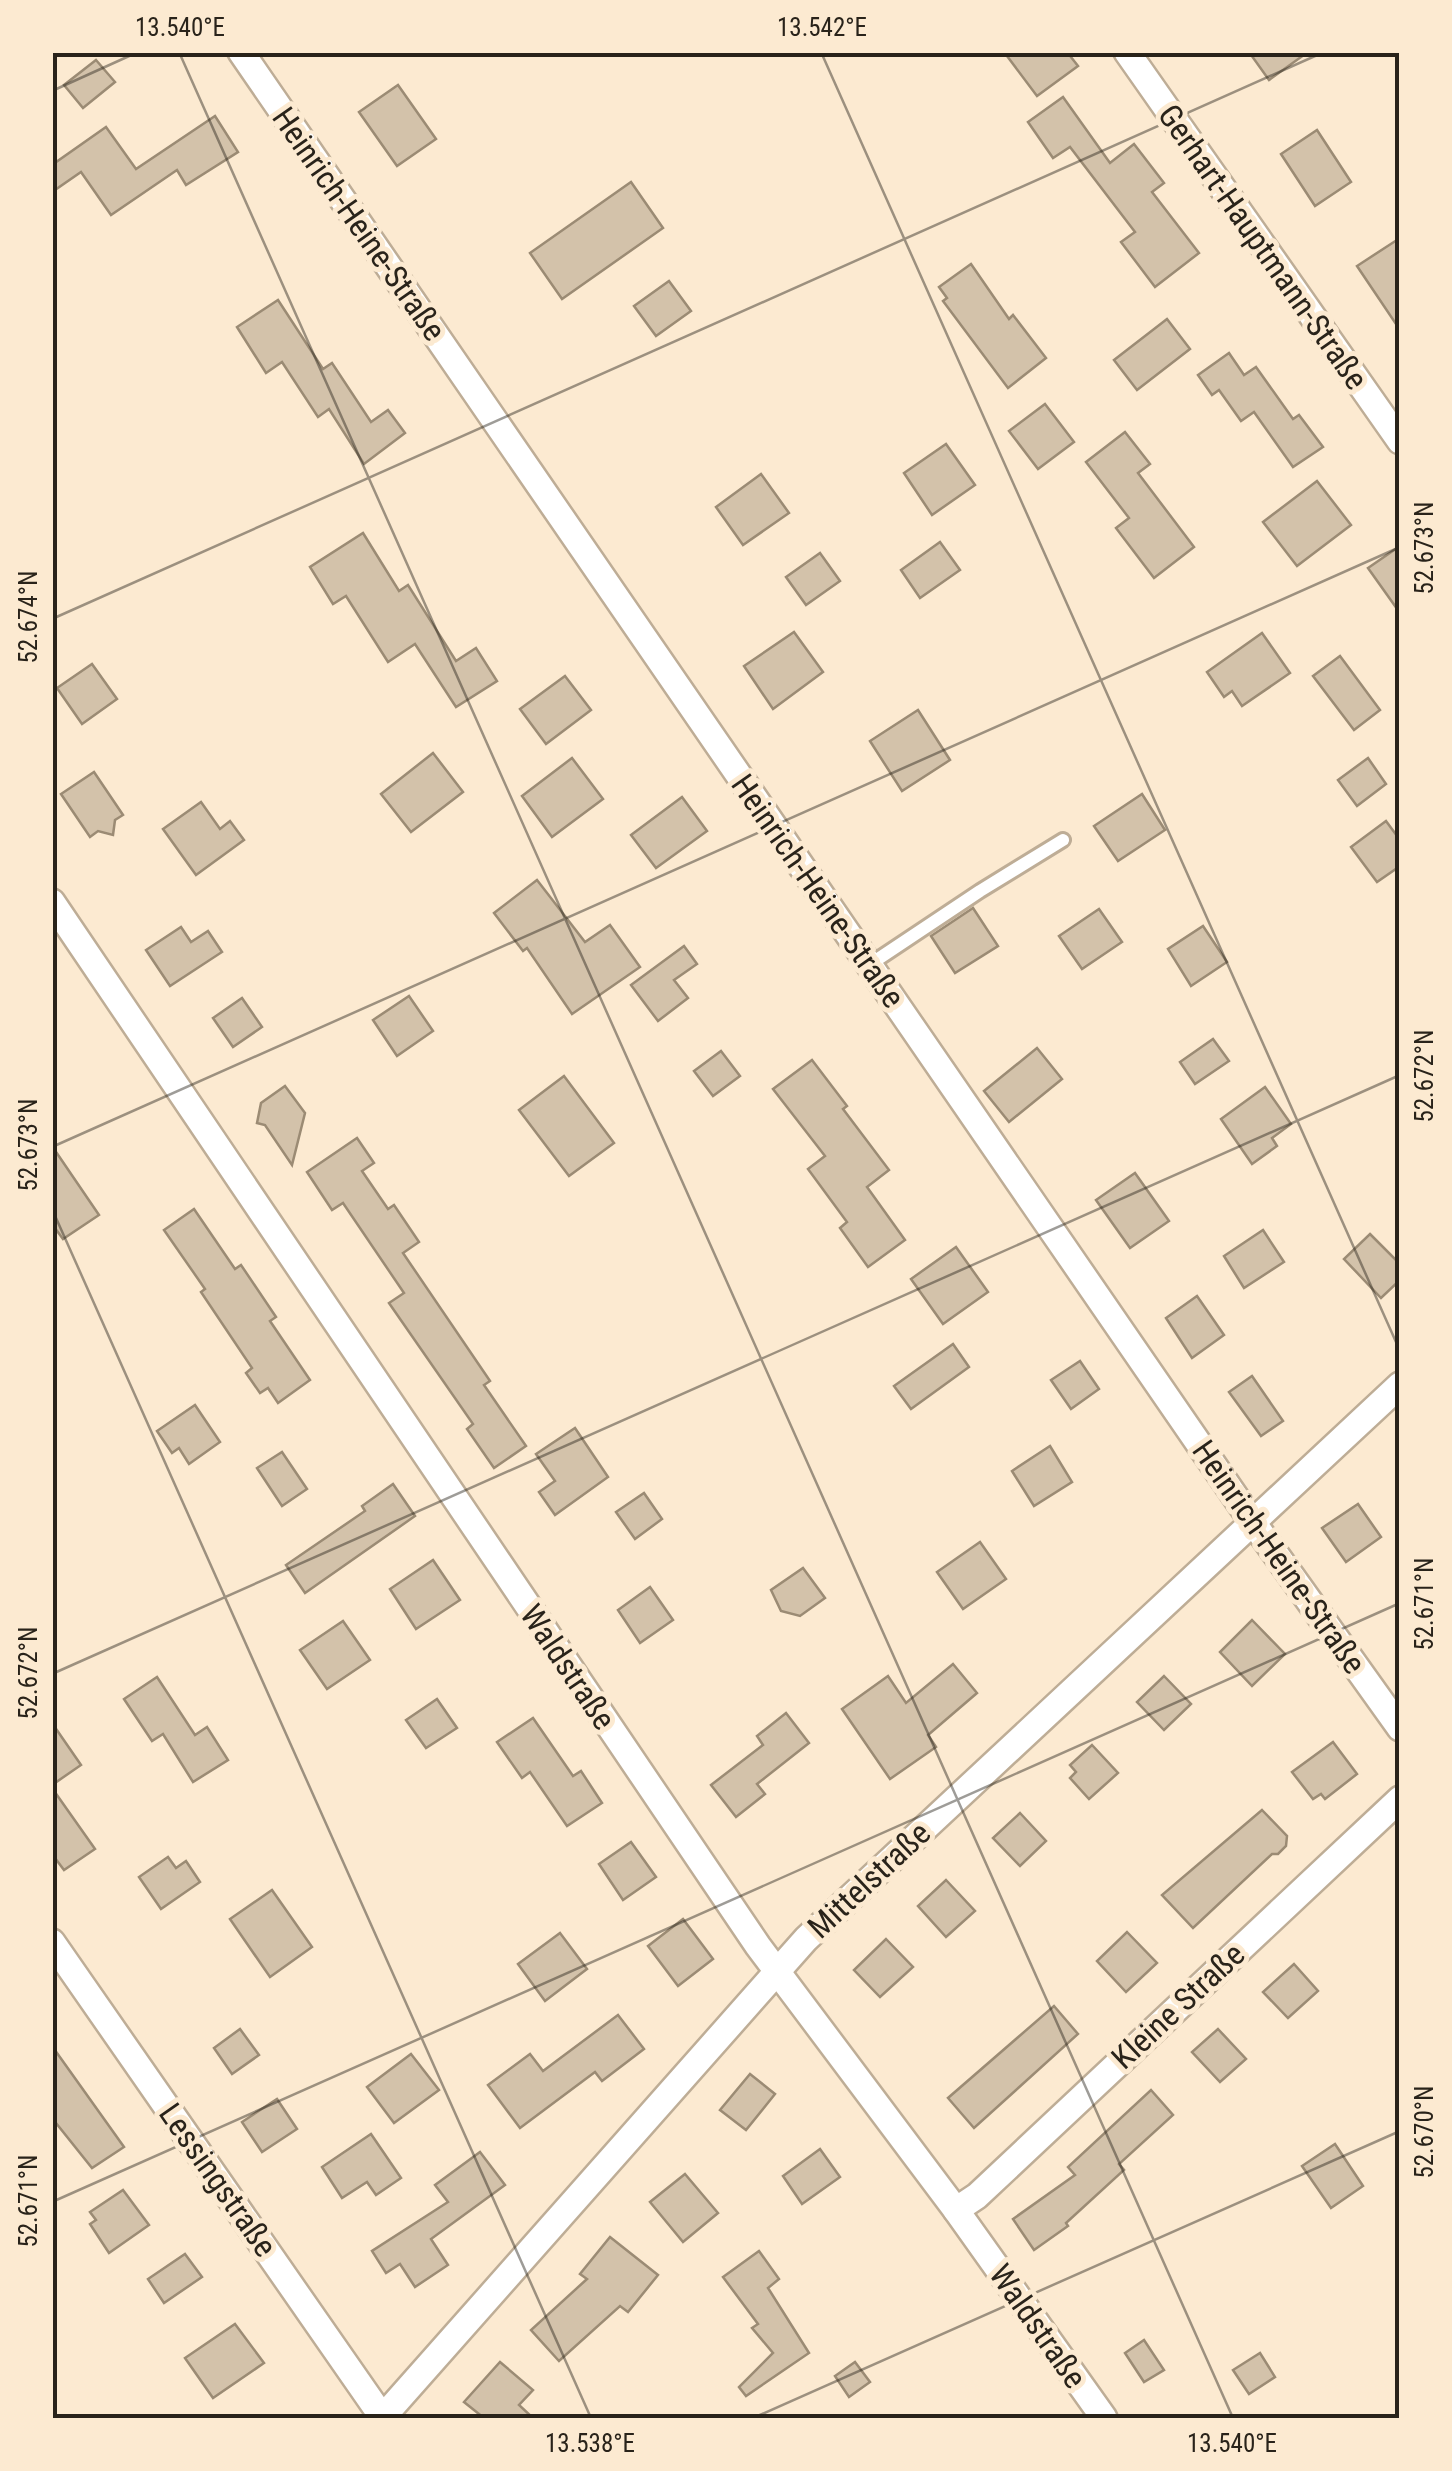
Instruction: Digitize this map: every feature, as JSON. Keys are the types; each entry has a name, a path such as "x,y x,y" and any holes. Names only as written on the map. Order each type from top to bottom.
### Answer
{"street":[{"name":"Heinrich-Heine-Straße","path":"240,52 1252,1521 1400,1728"},
{"name":"Gerhart-Hauptmann-Straße","path":"1127,52 1400,441"},
{"name":"Waldstraße","path":"52,902 776,1972 956,2210 1104,2418"},
{"name":"Mittelstraße","path":"382,2418 806,1938 1400,1385"},
{"name":"Kleine Straße","path":"956,2210 977,2196 1400,1800"},
{"name":"Lessingstraße","path":"52,1942 382,2418"}],"lane":[{"path":"870,966 1063,840"}],"building":[{"path":"1004,52 1067,52 1078,66 1037,96"},
{"path":"1249,52 1308,52 1269,80"},
{"path":"96,60 115,82 83,108 64,85"},
{"path":"398,85 436,139 397,166 359,112"},
{"path":"1063,97 1110,163 1134,144 1164,183 1152,192 1199,253 1155,287 1121,242 1135,232 1070,147 1053,158 1028,122"},
{"path":"215,116 238,152 186,185 177,170 111,215 81,172 52,192 52,165 106,127 136,169"},
{"path":"1317,130 1351,182 1315,206 1281,154"},
{"path":"631,182 663,228 562,299 530,253"},
{"path":"1400,238 1400,330 1357,266"},
{"path":"971,264 1009,319 1013,315 1046,358 1008,388 943,301 947,298 939,287"},
{"path":"669,281 691,311 656,336 634,306"},
{"path":"278,300 323,369 332,363 371,422 388,410 405,433 364,464 329,409 318,417 282,362 266,373 237,327"},
{"path":"1167,319 1190,349 1137,390 1114,360"},
{"path":"1229,353 1244,375 1256,367 1293,419 1299,415 1323,447 1293,467 1254,412 1241,421 1219,390 1212,395 1198,375"},
{"path":"1045,404 1074,442 1038,469 1009,431"},
{"path":"1125,432 1150,464 1138,473 1194,547 1154,578 1116,528 1129,518 1086,462"},
{"path":"946,444 975,485 932,515 904,473"},
{"path":"761,474 789,513 743,545 716,507"},
{"path":"1317,481 1351,525 1297,566 1263,522"},
{"path":"363,533 399,591 408,585 456,661 476,648 497,681 456,707 415,644 388,662 346,596 333,604 310,567"},
{"path":"940,542 960,570 920,598 901,570"},
{"path":"1400,546 1400,613 1368,568"},
{"path":"820,553 840,581 806,605 786,577"},
{"path":"794,632 823,672 773,709 744,666"},
{"path":"1262,633 1290,673 1242,706 1232,691 1224,697 1207,672"},
{"path":"1340,656 1380,710 1354,730 1313,676"},
{"path":"92,664 117,699 82,724 57,688"},
{"path":"565,676 591,710 546,744 520,709"},
{"path":"918,710 950,760 902,791 870,741"},
{"path":"433,753 463,792 411,832 381,794"},
{"path":"572,758 603,799 552,837 522,796"},
{"path":"1368,758 1386,784 1357,806 1338,780"},
{"path":"94,772 123,815 115,820 113,835 98,831 90,837 61,794"},
{"path":"1142,794 1165,830 1118,861 1094,826"},
{"path":"682,797 707,831 656,868 631,835"},
{"path":"201,802 220,829 230,821 244,840 196,875 163,829"},
{"path":"1386,821 1400,840 1400,866 1377,882 1351,847"},
{"path":"537,880 585,942 610,925 640,967 572,1014 527,948 523,951 494,913"},
{"path":"973,908 998,946 955,973 931,936"},
{"path":"1099,909 1122,942 1082,969 1059,936"},
{"path":"1203,926 1227,962 1191,986 1168,949"},
{"path":"181,927 191,942 208,931 222,952 170,986 146,950"},
{"path":"684,946 697,964 674,980 688,998 658,1021 631,985"},
{"path":"409,996 433,1031 397,1056 373,1020"},
{"path":"242,998 262,1027 233,1047 213,1018"},
{"path":"1213,1039 1229,1061 1195,1084 1180,1062"},
{"path":"1037,1048 1062,1079 1009,1122 984,1091"},
{"path":"721,1051 740,1076 713,1096 694,1071"},
{"path":"812,1060 889,1170 867,1187 905,1240 868,1267 840,1228 847,1222 808,1169 825,1156 773,1089"},
{"path":"564,1076 614,1143 569,1176 519,1110"},
{"path":"285,1086 305,1113 292,1165 265,1125 257,1123 261,1103"},
{"path":"1265,1087 1291,1124 1272,1138 1277,1146 1252,1164 1221,1119"},
{"path":"357,1138 374,1163 362,1171 388,1209 394,1205 419,1242 403,1253 490,1381 484,1385 526,1446 494,1468 467,1429 473,1424 389,1303 404,1293 343,1203 332,1210 307,1172"},
{"path":"52,1146 99,1215 63,1239 52,1224"},
{"path":"1135,1173 1169,1221 1130,1248 1096,1200"},
{"path":"194,1209 235,1269 241,1265 276,1317 270,1321 310,1380 278,1403 268,1388 260,1393 246,1373 252,1368 164,1230"},
{"path":"1263,1230 1284,1262 1244,1288 1224,1256"},
{"path":"1370,1234 1400,1264 1400,1280 1381,1298 1344,1259"},
{"path":"956,1247 988,1292 943,1324 911,1279"},
{"path":"1197,1296 1224,1335 1192,1358 1166,1318"},
{"path":"953,1344 969,1367 911,1409 894,1386"},
{"path":"1080,1361 1099,1389 1071,1409 1051,1380"},
{"path":"1252,1376 1283,1421 1261,1436 1229,1392"},
{"path":"195,1405 220,1442 189,1464 179,1448 172,1453 157,1431"},
{"path":"575,1428 608,1477 555,1515 539,1492 555,1481 536,1454"},
{"path":"1050,1446 1072,1482 1034,1506 1012,1471"},
{"path":"282,1452 307,1489 282,1506 257,1468"},
{"path":"393,1484 415,1516 305,1593 286,1565 365,1511 362,1506"},
{"path":"644,1493 662,1519 635,1539 616,1512"},
{"path":"1358,1504 1381,1537 1346,1562 1322,1528"},
{"path":"980,1542 1006,1579 963,1609 937,1572"},
{"path":"433,1560 460,1600 416,1629 390,1589"},
{"path":"803,1568 825,1598 800,1616 781,1611 771,1590"},
{"path":"650,1587 673,1620 640,1643 618,1610"},
{"path":"1252,1620 1285,1654 1252,1686 1220,1652"},
{"path":"343,1621 370,1660 327,1689 300,1650"},
{"path":"953,1664 977,1693 928,1735 936,1747 890,1779 842,1709 888,1676 906,1703"},
{"path":"1164,1676 1191,1704 1164,1730 1137,1702"},
{"path":"157,1677 195,1735 207,1727 228,1760 193,1782 163,1734 152,1741 124,1699"},
{"path":"437,1699 457,1728 426,1748 406,1720"},
{"path":"786,1713 809,1743 757,1784 765,1794 736,1817 711,1785 763,1745 757,1736"},
{"path":"533,1718 573,1776 581,1771 602,1803 567,1826 530,1772 522,1778 497,1742"},
{"path":"52,1723 81,1765 52,1785"},
{"path":"1333,1742 1357,1774 1325,1799 1321,1794 1313,1799 1292,1772"},
{"path":"1092,1745 1118,1773 1089,1799 1070,1778 1076,1772 1070,1765"},
{"path":"52,1788 95,1849 64,1870 52,1854"},
{"path":"1262,1810 1287,1836 1286,1846 1272,1854 1193,1928 1162,1895"},
{"path":"1020,1813 1046,1841 1020,1866 993,1838"},
{"path":"631,1842 656,1877 623,1900 599,1864"},
{"path":"168,1857 176,1868 186,1861 200,1882 161,1909 139,1877"},
{"path":"946,1880 975,1911 946,1937 918,1906"},
{"path":"272,1890 312,1947 270,1977 230,1919"},
{"path":"683,1919 713,1959 678,1986 648,1946"},
{"path":"1127,1932 1157,1963 1126,1992 1097,1961"},
{"path":"560,1933 587,1969 545,2001 518,1964"},
{"path":"886,1939 913,1967 880,1997 854,1970"},
{"path":"1294,1964 1318,1991 1288,2018 1263,1992"},
{"path":"1054,2006 1078,2034 974,2128 948,2098"},
{"path":"618,2015 644,2049 602,2081 595,2072 520,2128 488,2085 530,2054 543,2071"},
{"path":"240,2029 259,2055 232,2074 214,2048"},
{"path":"1218,2029 1246,2059 1220,2082 1192,2052"},
{"path":"52,2046 124,2147 92,2168 52,2118"},
{"path":"411,2054 439,2090 394,2123 367,2087"},
{"path":"750,2074 775,2094 746,2130 720,2110"},
{"path":"1151,2090 1173,2115 1119,2164 1124,2170 1066,2223 1068,2226 1034,2250 1013,2219 1075,2175 1068,2167"},
{"path":"277,2099 297,2129 262,2152 242,2122"},
{"path":"371,2134 401,2178 376,2195 367,2182 342,2198 322,2167"},
{"path":"1335,2144 1363,2186 1331,2208 1302,2166"},
{"path":"820,2149 840,2177 802,2204 783,2176"},
{"path":"480,2152 505,2185 431,2239 448,2265 415,2287 400,2264 386,2273 372,2251 448,2202 435,2185"},
{"path":"685,2174 718,2213 683,2242 650,2202"},
{"path":"123,2190 149,2225 109,2253 90,2224 96,2220 90,2212"},
{"path":"610,2237 658,2275 628,2312 620,2306 559,2361 531,2330 587,2279 580,2274"},
{"path":"759,2251 779,2279 768,2288 809,2353 746,2396 739,2387 773,2353 752,2328 758,2324 723,2277"},
{"path":"185,2254 202,2277 164,2303 148,2279"},
{"path":"235,2324 264,2363 213,2398 185,2358"},
{"path":"1144,2340 1164,2370 1144,2382 1125,2353"},
{"path":"1260,2353 1275,2377 1249,2394 1233,2370"},
{"path":"500,2362 533,2390 519,2405 533,2418 484,2418 464,2402"},
{"path":"855,2362 870,2382 849,2397 835,2376"}]}
